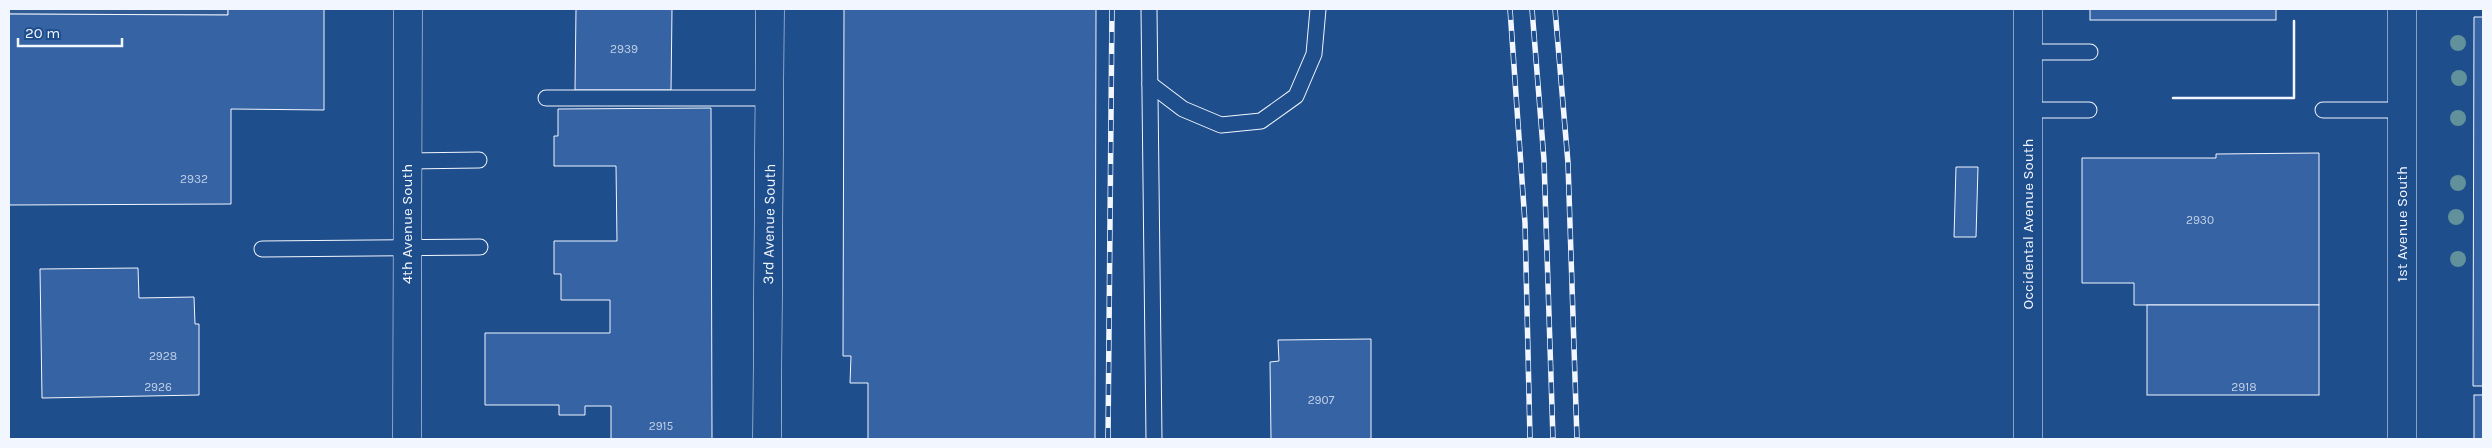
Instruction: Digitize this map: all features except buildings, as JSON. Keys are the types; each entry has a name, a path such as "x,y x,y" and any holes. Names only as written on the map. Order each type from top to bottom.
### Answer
{"main road":[{"name":"4th Avenue South","path":"407,439 408,9"},
{"name":"3rd Avenue South","path":"767,439 770,9"},
{"name":"Occidental Avenue South","path":"2028,9 2028,439"},
{"name":"1st Avenue South","path":"2402,9 2402,439"}],"lane":[{"path":"1149,9 1154,439"},
{"path":"1150,84 1183,109 1221,125 1261,121 1296,96 1314,54 1318,9"},
{"path":"2028,52 2090,52"},
{"path":"546,98 770,98"},
{"path":"2028,110 2089,110"},
{"path":"2323,110 2401,110"},
{"path":"407,161 479,160"},
{"path":"262,249 480,247"}],"shaded area":[{"path":"9,9 228,9 228,15 9,14"}],"railway":[{"path":"1108,439 1112,9"},
{"path":"1510,9 1525,223 1530,439"},
{"path":"1532,9 1544,160 1553,439"},
{"path":"1555,9 1568,163 1577,439"}],"wall":[{"path":"2173,98 2294,98 2294,21"}]}
